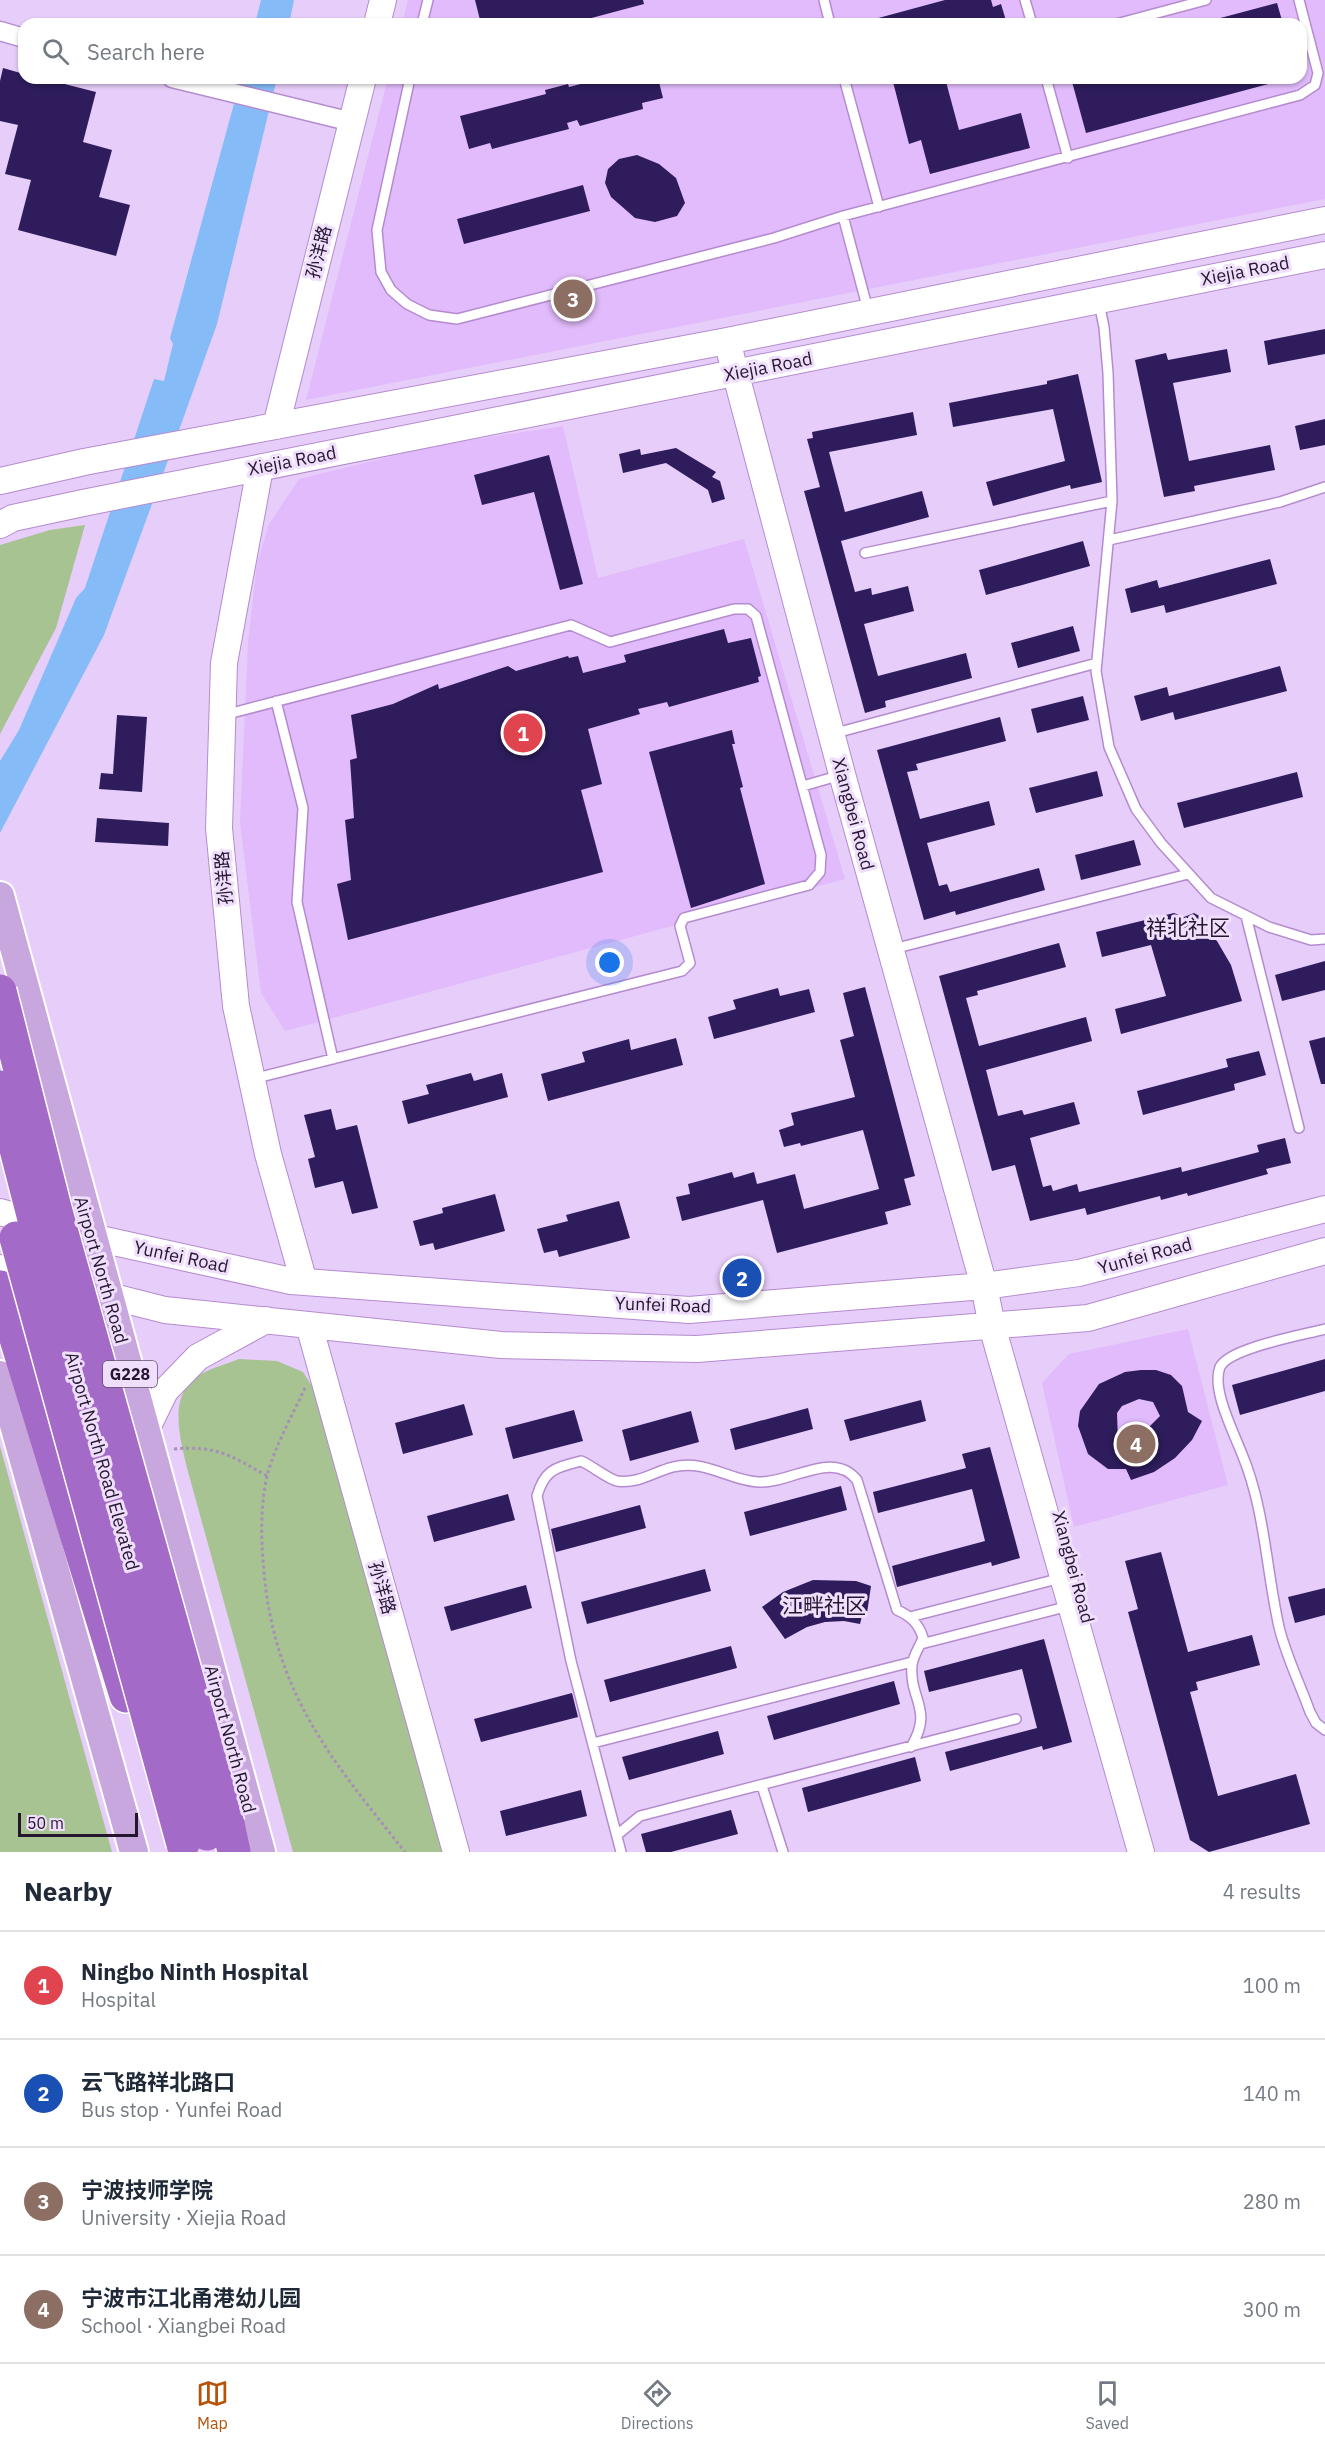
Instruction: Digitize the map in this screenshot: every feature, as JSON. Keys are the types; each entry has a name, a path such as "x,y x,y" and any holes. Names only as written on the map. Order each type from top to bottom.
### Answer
{"highway":[{"path":"0,991 55,1208 208,1843"},
{"name":"Airport North Road Elevated","path":"0,1087 208,1843"},
{"name":"Airport North Road Elevated","path":"0,1175 208,1843"},
{"path":"0,1287 136,1728 208,1843"}],"main road":[{"path":"378,18 383,0"},
{"name":"孙洋路","path":"276,426 362,84"},
{"name":"Xiejia Road","path":"0,481 84,462 727,341 1325,220"},
{"name":"Xiejia Road","path":"0,525 13,518 83,503 1325,255"},
{"name":"Xiangbei Road","path":"727,341 831,734 984,1286 999,1326 1152,1852"},
{"name":"孙洋路","path":"260,468 224,663 219,828 236,1006 268,1154 304,1282"},
{"name":"Airport North Road","path":"0,896 91,1237 261,1852"},
{"name":"Yunfei Road","path":"0,1212 91,1237 304,1282 689,1310 984,1286 1079,1273 1325,1209"},
{"path":"0,1268 165,1310 501,1345 697,1349 1088,1318 1325,1251"},
{"path":"149,1441 165,1391 198,1357 266,1320"},
{"name":"孙洋路","path":"309,1325 456,1852"},
{"name":"Xiangbei Road","path":"999,1326 1063,1577 1141,1852"},
{"path":"0,1375 134,1852"}],"street":[{"path":"0,31 18,36"},
{"path":"194,84 352,122"}],"lane":[{"path":"424,18 428,0"},
{"path":"824,0 828,18"},
{"path":"1025,0 1030,18"},
{"path":"1138,18 1206,0"},
{"path":"1299,0 1304,18"},
{"path":"409,84 377,230 377,250 381,272 392,291 407,304 429,315 457,319 774,238 843,216 1300,95 1315,85 1318,73 1307,31"},
{"path":"846,84 879,207"},
{"path":"1048,84 1068,158"},
{"path":"843,216 869,312"},
{"path":"1099,300 1108,373 1112,501 1097,663 1100,702 1109,747 1136,809 1188,874 1211,898 1269,927 1311,940 1325,939"},
{"path":"1109,540 1280,502 1325,487"},
{"path":"865,553 1112,501"},
{"path":"222,716 571,626 610,642 734,609 748,609 756,616 821,855 816,879 808,885 684,918 680,926 690,963 682,971 252,1079"},
{"path":"831,734 1097,663"},
{"path":"276,701 303,808 297,902 333,1059"},
{"path":"803,786 842,774"},
{"path":"891,950 1188,874"},
{"path":"1246,916 1299,1128"},
{"path":"1325,1329 1237,1353 1221,1366 1218,1377 1228,1420 1255,1489 1268,1553 1279,1628 1310,1712 1316,1723 1325,1730"},
{"path":"621,1852 572,1661 537,1496 543,1478 555,1468 581,1461 613,1480 633,1482 673,1467 683,1466 703,1465 759,1482 833,1466 850,1470 857,1480 897,1610 910,1617 920,1629 923,1638 912,1662 912,1680 922,1712 920,1732 911,1747"},
{"path":"910,1617 1063,1577"},
{"path":"921,1644 1071,1605"},
{"path":"593,1743 912,1662"},
{"path":"617,1835 640,1816 1016,1719"},
{"path":"762,1786 783,1852"}],"path":[{"path":"324,1378 307,1384 267,1476 261,1537 266,1601 279,1656 302,1711 331,1759 405,1852"},
{"path":"149,1441 201,1447 232,1456 267,1476"}],"shaded area":[{"path":"408,0 1325,0 1325,199 306,400 386,84 1307,84 1307,18 404,18"},
{"path":"563,426 598,578 744,539 845,879 285,1031 261,993 240,823 248,643 257,563 269,524 299,479 438,445"},
{"path":"1188,1329 1228,1485 1074,1527 1042,1383 1069,1354"}],"green space":[{"path":"85,525 56,628 0,734 0,545 50,530"},
{"path":"239,1359 277,1361 303,1372 319,1397 443,1852 293,1852 187,1468 179,1429 180,1403 191,1381 207,1371"},
{"path":"0,1446 112,1852 0,1852"}],"water":[{"path":"261,0 294,0 290,18 256,18"},
{"path":"239,84 276,84 217,324 104,635 0,833 0,761 19,730 76,598 85,588 154,379 164,381 173,344 170,338"}],"building":[{"path":"475,0 643,0 644,4 592,18 480,18"},
{"path":"945,0 991,0 993,7 1001,4 1005,18 878,18"},
{"path":"1277,3 1281,18 1221,18"},
{"path":"3,68 18,72 18,84 65,84 96,92 83,142 112,150 99,197 130,205 116,256 18,230 31,180 5,174 18,125 0,121 0,81"},
{"path":"568,84 569,87 581,84 660,84 663,98 642,103 643,109 580,126 577,120 567,123 569,129 492,149 490,143 469,149 460,116 546,94 545,90"},
{"path":"894,84 947,84 959,130 1021,113 1030,148 930,174 921,140 909,144"},
{"path":"1073,84 1269,84 1086,133"},
{"path":"637,155 659,164 676,178 685,203 677,216 655,222 635,218 611,197 605,183 608,169 619,159"},
{"path":"583,185 590,211 464,244 457,219"},
{"path":"1325,329 1325,354 1268,365 1264,341"},
{"path":"1227,349 1231,372 1173,383 1189,461 1270,445 1275,470 1194,486 1195,491 1164,497 1135,360 1166,353 1168,360"},
{"path":"1078,374 1102,482 1071,489 1070,485 993,506 986,482 1065,461 1053,409 953,427 949,403 1047,384 1047,381"},
{"path":"913,412 917,435 829,452 845,512 922,491 929,517 841,541 855,592 871,588 872,595 908,586 914,611 864,624 878,676 966,653 972,678 885,701 886,707 865,713 804,491 820,487 807,439 813,438 812,432"},
{"path":"1325,419 1325,445 1300,450 1295,426"},
{"path":"676,448 716,472 712,477 720,481 725,499 712,503 708,490 666,463 623,473 619,454 640,449 641,455"},
{"path":"549,455 583,584 560,590 534,492 482,505 474,475"},
{"path":"1083,541 1090,566 986,595 979,570"},
{"path":"1270,559 1277,584 1166,613 1164,605 1131,613 1125,589 1157,580 1159,588"},
{"path":"1073,626 1080,651 1018,668 1011,643"},
{"path":"724,629 728,643 751,638 761,676 758,677 759,682 669,707 667,702 638,709 640,714 588,729 602,784 581,790 603,872 348,940 337,884 351,880 345,820 354,818 350,760 357,758 351,715 393,704 438,684 439,689 508,666 516,671 568,656 569,658 578,656 583,673 626,662 624,655"},
{"path":"1280,666 1287,691 1175,720 1173,712 1141,721 1134,696 1167,687 1169,696"},
{"path":"1083,696 1089,720 1037,733 1031,709"},
{"path":"117,715 147,717 142,792 99,789 101,773 113,774"},
{"path":"1000,717 1006,741 916,764 918,770 907,772 920,819 989,801 995,825 927,843 939,886 947,884 950,892 1039,868 1045,890 956,915 955,911 924,920 877,750"},
{"path":"732,730 735,744 732,744 743,787 740,788 765,884 691,908 649,752"},
{"path":"1097,771 1103,796 1036,813 1029,788"},
{"path":"1297,772 1303,797 1184,828 1177,803"},
{"path":"97,818 169,823 168,846 95,842"},
{"path":"1134,840 1141,865 1081,880 1075,855"},
{"path":"1174,913 1184,917 1194,913 1203,918 1205,930 1217,941 1231,965 1242,1001 1121,1034 1115,1009 1166,996 1151,945 1102,957 1096,932"},
{"path":"1059,943 1066,967 977,991 978,995 966,998 979,1046 1086,1017 1092,1041 986,1070 998,1116 1022,1110 1024,1115 1074,1102 1080,1124 1030,1138 1043,1187 1051,1185 1053,1191 1077,1184 1079,1192 1181,1167 1182,1172 1259,1152 1257,1145 1285,1138 1291,1163 1266,1169 1268,1174 1188,1196 1187,1193 1161,1200 1160,1196 1087,1215 1085,1208 1030,1221 1015,1165 992,1171 939,976"},
{"path":"1325,961 1325,990 1282,1001 1275,975"},
{"path":"865,987 915,1176 904,1179 911,1205 885,1212 888,1224 777,1253 763,1200 682,1221 676,1197 690,1194 688,1184 732,1172 734,1178 754,1172 757,1184 795,1174 804,1209 879,1189 863,1130 801,1146 800,1143 784,1147 779,1130 794,1125 791,1113 855,1097 840,1040 854,1036 843,993"},
{"path":"778,988 780,996 809,989 815,1012 714,1039 708,1017 736,1009 733,1000"},
{"path":"1325,1037 1325,1084 1321,1084 1309,1041"},
{"path":"676,1038 683,1065 548,1101 541,1074 585,1062 582,1052 629,1039 631,1050"},
{"path":"1259,1051 1266,1075 1234,1084 1235,1090 1143,1115 1137,1091 1228,1067 1226,1059"},
{"path":"471,1073 474,1081 502,1073 508,1097 408,1124 402,1101 429,1094 426,1085"},
{"path":"331,1109 336,1130 357,1125 378,1208 352,1214 343,1181 315,1188 308,1159 315,1157 304,1115"},
{"path":"495,1194 505,1231 435,1250 433,1243 420,1246 413,1221 443,1213 442,1208"},
{"path":"619,1201 630,1238 559,1257 557,1250 544,1253 537,1229 568,1221 566,1215"},
{"path":"1325,1359 1325,1391 1240,1415 1232,1385"},
{"path":"1156,1370 1171,1375 1182,1386 1188,1412 1202,1421 1192,1440 1175,1458 1154,1472 1131,1480 1126,1469 1108,1469 1088,1454 1078,1426 1080,1411 1099,1384 1125,1372","holes":["1139,1399 1153,1402 1160,1416 1143,1433 1118,1441 1117,1413 1122,1406"]},
{"path":"921,1400 926,1421 850,1441 844,1420"},
{"path":"464,1404 473,1435 403,1454 395,1423"},
{"path":"808,1408 813,1429 735,1450 730,1429"},
{"path":"574,1410 583,1441 513,1459 505,1428"},
{"path":"691,1411 699,1442 630,1461 622,1430"},
{"path":"990,1447 1020,1558 992,1566 991,1562 897,1587 892,1566 985,1541 972,1489 878,1513 873,1492 966,1468 962,1454"},
{"path":"841,1486 847,1510 750,1536 744,1512"},
{"path":"508,1494 515,1520 434,1542 427,1516"},
{"path":"640,1505 646,1528 556,1552 551,1529"},
{"path":"1161,1552 1188,1652 1252,1635 1260,1665 1196,1682 1198,1690 1190,1692 1218,1796 1296,1774 1310,1824 1209,1852 1190,1840 1128,1612 1138,1609 1125,1561"},
{"path":"705,1569 711,1591 587,1624 581,1602"},
{"path":"813,1580 856,1581 871,1586 867,1613 863,1612 860,1624 844,1621 825,1622 807,1627 785,1639 762,1607 783,1592"},
{"path":"526,1585 532,1608 451,1631 444,1607"},
{"path":"1325,1588 1325,1615 1295,1623 1288,1597"},
{"path":"1044,1639 1072,1742 1043,1750 1042,1746 950,1771 945,1752 1037,1728 1022,1669 929,1692 924,1671"},
{"path":"731,1646 737,1668 610,1702 604,1680"},
{"path":"894,1681 900,1704 774,1740 767,1716"},
{"path":"572,1693 578,1717 481,1742 474,1719"},
{"path":"718,1731 724,1754 629,1780 622,1757"},
{"path":"915,1757 921,1781 808,1812 802,1788"},
{"path":"581,1790 587,1816 506,1836 500,1811"},
{"path":"731,1810 738,1834 671,1852 646,1852 641,1834"}],"place":[{"name":"宁波技师学院","path":"573,299"},
{"name":"Ningbo Ninth Hospital","path":"523,733"},
{"name":"云飞路祥北路口","path":"742,1278"},
{"name":"宁波市江北甬港幼儿园","path":"1136,1444"}],"district":[{"name":"祥北社区","path":"1188,928"},
{"name":"江畔社区","path":"824,1606"}]}
